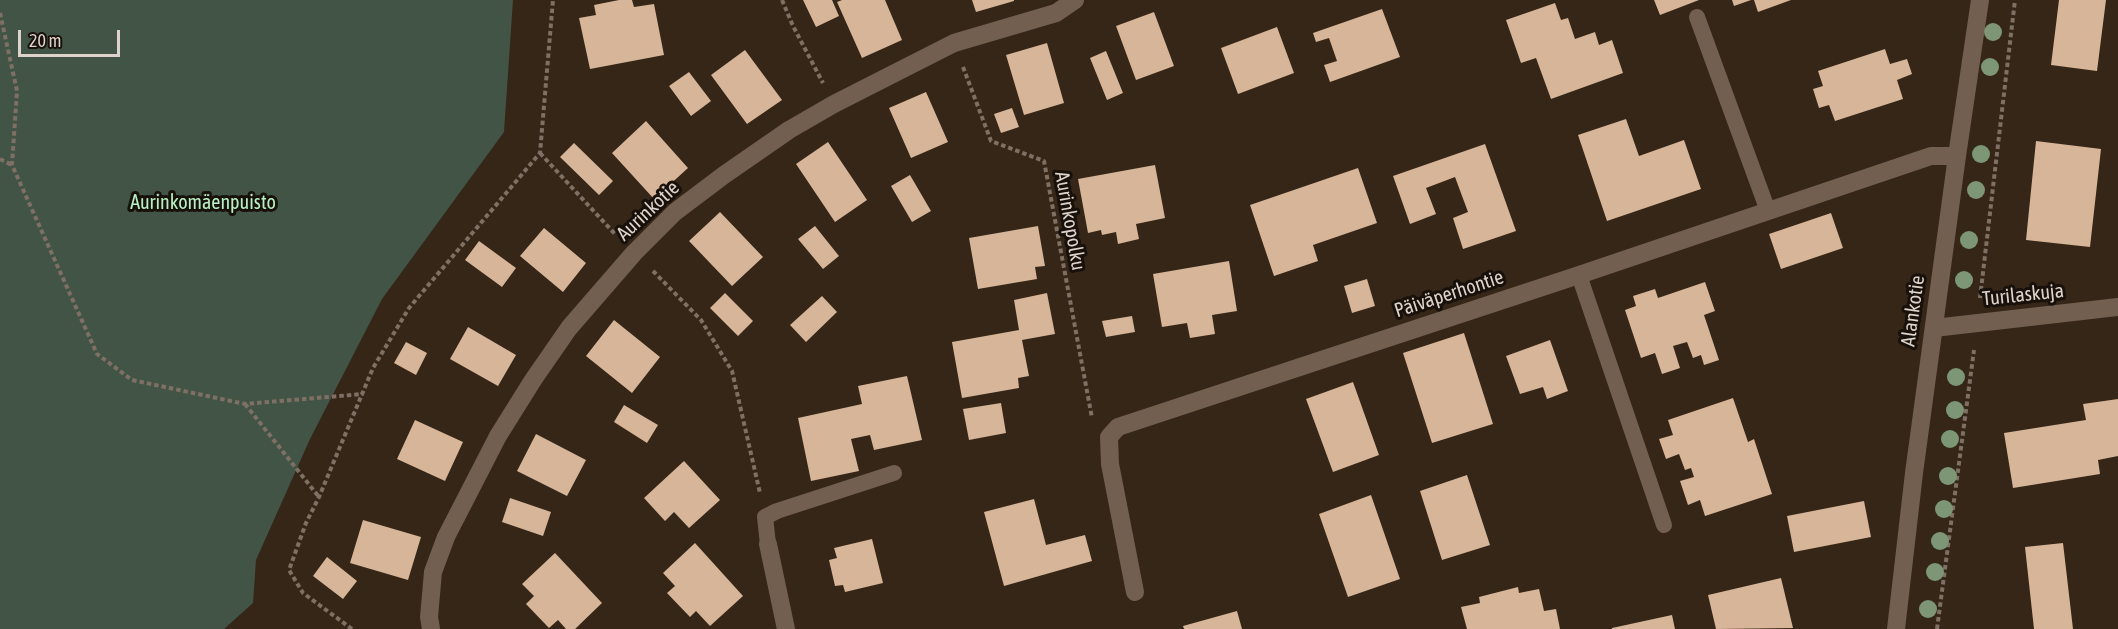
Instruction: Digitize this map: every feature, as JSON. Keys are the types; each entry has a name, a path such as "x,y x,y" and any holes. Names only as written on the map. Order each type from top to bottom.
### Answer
{"street":[{"name":"Aurinkotie","path":"431,629 429,617 433,572 446,537 476,476 509,417 563,337 634,252 675,213 724,175 789,130 834,104 954,44 1056,12 1075,0"},
{"name":"Alankotie","path":"1896,629 1934,328 1980,0"},
{"name":"Päiväperhontie","path":"1109,437 1118,427 1931,156 1957,156"},
{"name":"Turilaskuja","path":"1934,328 2118,307"},
{"path":"1109,437 1110,464 1136,592"},
{"path":"768,544 786,629"}],"lane":[{"path":"1697,17 1768,211"},
{"path":"1579,275 1664,525"},
{"path":"768,544 765,517 894,473"}],"path":[{"path":"352,629 303,593 289,570 306,523 373,368 410,308 540,153 553,0"},
{"path":"782,0 834,104"},
{"path":"0,13 17,91 12,165 97,354 132,380 245,404 363,394"},
{"name":"Aurinkopolku","path":"954,44 991,141 1044,161 1091,416 1109,437"},
{"path":"540,153 701,320 732,371 765,517"},
{"path":"0,159 12,165"},
{"path":"245,404 319,497"}],"green space":[{"name":"Aurinkomäenpuisto","path":"0,0 513,0 504,132 382,299 310,439 256,560 253,603 224,629 0,629"}],"building":[{"path":"632,0 634,7 654,4 664,55 590,69 579,18 596,15 594,5"},
{"path":"803,0 832,0 839,16 816,27"},
{"path":"885,0 902,40 862,58 837,2"},
{"path":"972,0 1014,0 1014,1 976,12"},
{"path":"1654,0 1699,0 1660,15"},
{"path":"1732,0 1751,0 1734,6"},
{"path":"1754,0 1791,0 1758,12"},
{"path":"2059,0 2106,0 2097,71 2051,65"},
{"path":"1555,3 1561,20 1568,18 1575,39 1595,32 1599,45 1612,40 1623,73 1551,99 1536,58 1521,63 1506,20"},
{"path":"1382,9 1400,57 1330,82 1324,65 1337,61 1329,38 1316,42 1313,33"},
{"path":"1154,12 1174,66 1136,80 1116,26"},
{"path":"1277,27 1294,73 1238,94 1221,48"},
{"path":"1047,43 1064,103 1024,115 1006,55"},
{"path":"1885,49 1890,64 1907,59 1912,74 1897,80 1903,99 1835,121 1829,105 1819,108 1813,89 1823,86 1818,71"},
{"path":"745,50 782,100 747,124 711,75"},
{"path":"1106,51 1123,93 1107,100 1090,58"},
{"path":"689,72 711,101 691,116 669,86"},
{"path":"926,92 948,142 911,158 889,108"},
{"path":"1012,108 1019,127 1001,133 994,114"},
{"path":"1626,119 1639,156 1684,140 1701,189 1607,221 1578,135"},
{"path":"646,121 688,168 654,199 612,153"},
{"path":"2036,141 2101,149 2090,247 2026,240"},
{"path":"828,142 867,200 835,222 796,164"},
{"path":"574,143 613,181 599,195 560,157"},
{"path":"1485,144 1516,231 1463,249 1453,218 1468,212 1455,177 1426,188 1436,214 1410,224 1393,176"},
{"path":"1155,165 1165,218 1136,224 1139,239 1118,244 1116,232 1102,235 1101,230 1088,233 1078,179"},
{"path":"1358,168 1377,223 1313,245 1318,261 1274,276 1250,205"},
{"path":"910,175 931,211 912,222 891,186"},
{"path":"720,212 763,257 732,286 689,241"},
{"path":"1831,213 1843,248 1781,269 1769,234"},
{"path":"815,226 839,256 823,269 798,239"},
{"path":"1038,226 1045,266 1035,267 1037,279 978,289 969,238"},
{"path":"544,228 586,263 563,292 520,256"},
{"path":"479,241 516,268 502,287 465,260"},
{"path":"1229,261 1237,311 1212,315 1215,334 1190,338 1187,323 1162,327 1153,274"},
{"path":"1367,279 1375,306 1352,313 1344,286"},
{"path":"1705,282 1715,311 1704,315 1719,360 1704,365 1701,355 1693,358 1687,342 1673,346 1680,368 1662,374 1655,353 1641,358 1625,310 1636,306 1633,296 1655,289 1658,298"},
{"path":"725,293 753,321 738,336 710,308"},
{"path":"1047,293 1055,334 1022,340 1029,376 1018,378 1019,388 962,398 952,342 1019,330 1014,300"},
{"path":"822,296 837,312 806,342 790,325"},
{"path":"1132,316 1135,332 1106,337 1102,321"},
{"path":"614,320 660,357 632,393 586,356"},
{"path":"468,327 516,355 498,386 450,359"},
{"path":"1464,333 1493,424 1432,443 1403,353"},
{"path":"1550,340 1568,391 1547,399 1543,387 1520,394 1506,356"},
{"path":"406,342 427,353 416,375 394,363"},
{"path":"907,376 922,440 874,450 870,435 851,439 859,471 811,481 798,418 862,404 858,386"},
{"path":"1353,382 1379,455 1333,472 1306,399"},
{"path":"1733,398 1748,442 1754,439 1772,494 1705,516 1700,500 1688,505 1680,481 1694,477 1691,468 1685,470 1679,454 1666,459 1659,439 1673,435 1668,420"},
{"path":"2118,399 2118,456 2098,460 2100,474 2013,488 2004,433 2086,420 2083,404"},
{"path":"1001,403 1006,433 969,440 963,409"},
{"path":"624,405 658,425 647,443 614,422"},
{"path":"415,420 463,442 445,481 397,459"},
{"path":"536,434 586,460 567,496 517,471"},
{"path":"684,461 720,500 689,528 674,512 665,521 644,498"},
{"path":"1467,475 1490,545 1442,560 1420,491"},
{"path":"1371,495 1400,579 1348,597 1319,514"},
{"path":"510,498 551,512 543,536 502,522"},
{"path":"1034,499 1046,545 1085,535 1092,561 1004,586 984,512"},
{"path":"1864,501 1871,537 1794,552 1787,516"},
{"path":"363,520 421,537 408,580 350,563"},
{"path":"872,539 883,583 845,592 843,585 835,586 829,560 837,558 834,548"},
{"path":"695,543 743,596 710,626 696,611 690,617 667,593 675,586 663,573"},
{"path":"2063,543 2073,629 2034,629 2025,547"},
{"path":"555,553 602,603 575,629 566,629 558,620 549,628 526,604 534,596 522,584"},
{"path":"327,557 357,581 343,599 313,576"},
{"path":"1781,578 1793,628 1716,629 1708,595"},
{"path":"1518,587 1519,593 1539,589 1544,611 1556,609 1560,629 1467,629 1461,607 1480,603 1479,597"},
{"path":"1237,611 1242,629 1184,629 1183,626"},
{"path":"1672,615 1675,629 1612,629 1612,628"}]}
